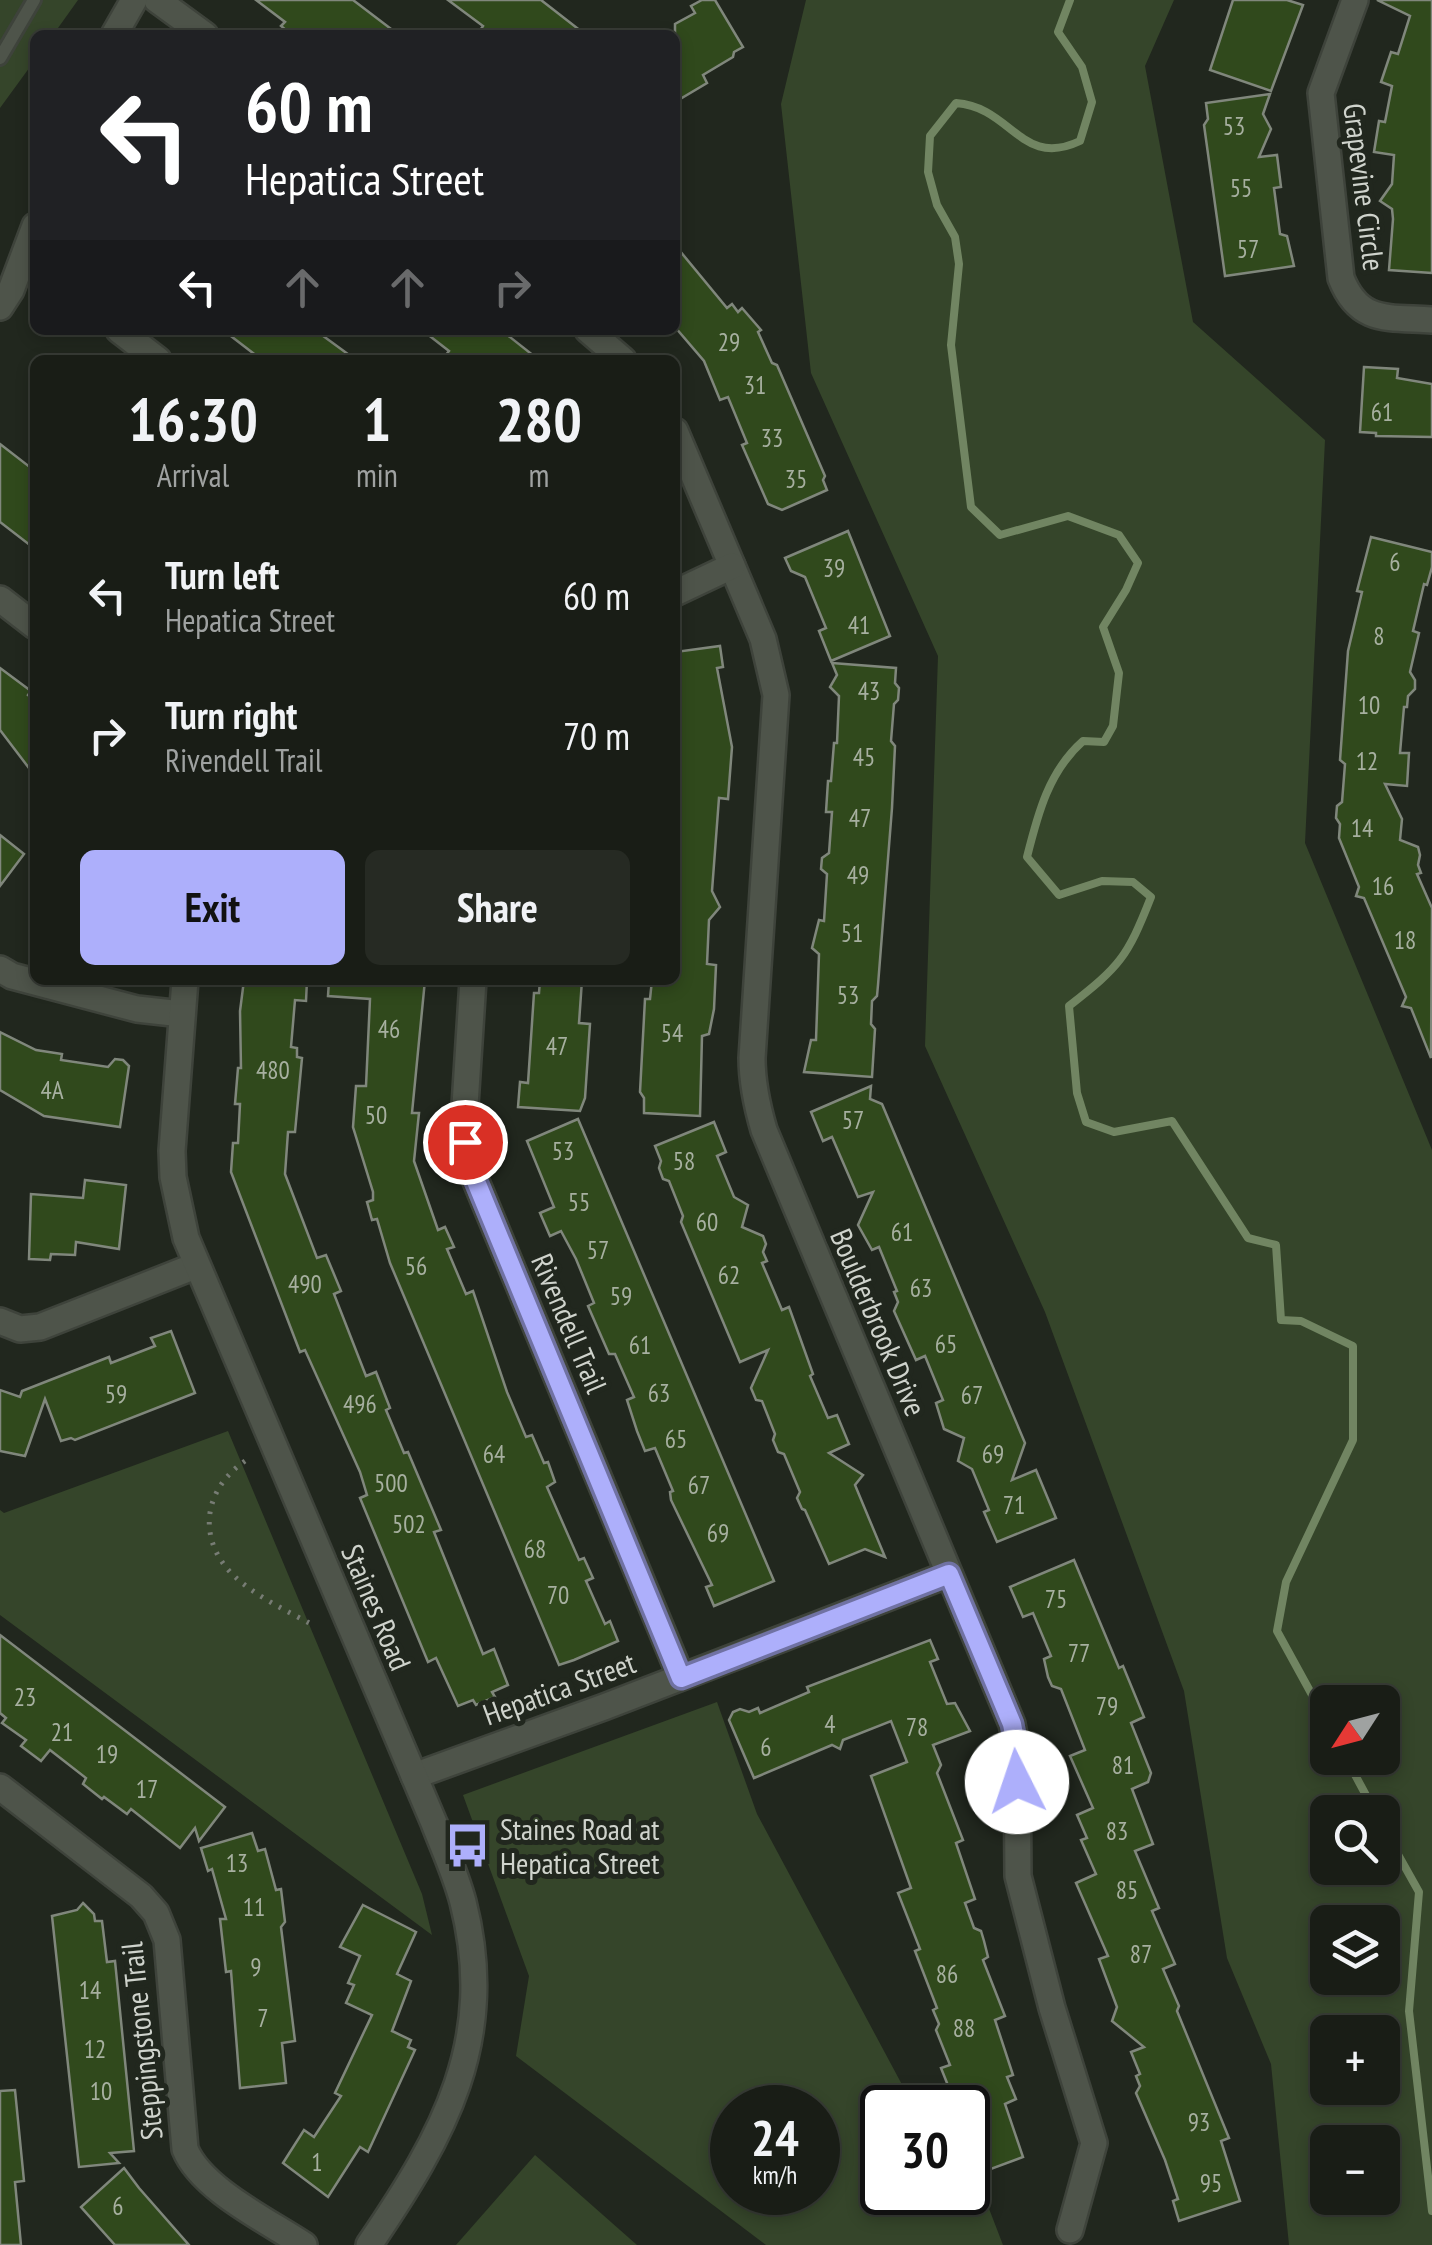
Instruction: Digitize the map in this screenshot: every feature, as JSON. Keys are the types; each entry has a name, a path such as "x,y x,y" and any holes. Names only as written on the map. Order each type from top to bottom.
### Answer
{"street":[{"path":"117,30 134,0"},
{"path":"156,0 197,30"},
{"name":"Grapevine Circle","path":"1355,0 1321,93 1341,278 1353,304 1366,313 1432,320"},
{"path":"0,308 30,262"},
{"path":"125,335 151,355"},
{"path":"594,335 617,355"},
{"name":"Boulderbrook Drive","path":"680,443 764,639 776,695 752,1058 757,1104 764,1130 1012,1724 1017,1750 1018,1876 1052,2008 1094,2143 1070,2230"},
{"path":"680,591 732,566"},
{"path":"0,598 30,622"},
{"path":"0,969 30,980"},
{"path":"45,985 137,1009 182,1014"},
{"name":"Staines Road","path":"184,985 172,1151 173,1178 194,1266 414,1776 454,1876 468,1925 473,1976 469,2037 460,2080 440,2133 369,2245"},
{"name":"Rivendell Trail","path":"473,985 464,1120 468,1162 681,1678"},
{"path":"0,1321 20,1329 40,1327 194,1266"},
{"name":"Hepatica Street","path":"414,1776 949,1574"},
{"name":"Steppingstone Trail","path":"0,1787 141,1896 156,1913 167,1940 185,2149 191,2164 212,2184 304,2245"}],"lane":[{"path":"0,58 34,0"}],"path":[{"path":"245,1460 221,1482 211,1501 207,1519 210,1536 230,1572 313,1625"}],"green space":[{"path":"0,0 78,0 57,30 30,30 30,67 0,108"},
{"path":"806,0 1174,0 1145,66 1193,322 1325,440 1305,843 1432,1150 1432,2245 1289,2245 1271,2064 1227,1958 1184,1691 1045,1312 925,1046 938,656 811,373 781,104"},
{"path":"228,1431 422,1894 432,1935 0,1615 0,1510 4,1513"},
{"path":"717,1702 757,1814 902,2085 860,2085 860,2215 990,2215 990,2211 1003,2245 766,2245 726,2215 840,2215 840,2085 710,2085 710,2203 516,2056 529,1976 463,1795"},
{"path":"535,2155 637,2245 456,2245"}],"building":[{"path":"256,0 353,0 392,30 286,30 281,26 285,22"},
{"path":"448,0 541,0 580,30 480,30 483,26"},
{"path":"702,0 715,0 743,47 703,75 707,83 680,99 680,30 675,30 675,24 695,13 691,6"},
{"path":"1233,0 1287,0 1303,5 1271,91 1210,70"},
{"path":"1377,0 1432,0 1432,273 1389,270 1392,209 1380,201 1392,184 1394,155 1374,152 1379,121 1385,122 1392,86 1381,82 1391,52 1398,54 1410,16"},
{"path":"1270,94 1263,114 1271,129 1259,157 1277,155 1281,187 1274,188 1280,234 1287,236 1294,266 1225,276 1204,125 1208,119 1206,103"},
{"path":"680,251 727,308 732,304 738,312 742,308 761,330 758,332 772,363 777,365 825,476 827,490 782,510 768,504 742,445 747,443 728,397 720,400 704,361 680,333"},
{"path":"230,335 322,335 349,355 256,355"},
{"path":"428,335 507,335 533,355 446,355 449,351"},
{"path":"1364,367 1398,369 1397,378 1432,384 1432,437 1360,432"},
{"path":"0,444 30,467 30,545 0,522"},
{"path":"848,531 890,636 831,661 819,631 826,628 805,577 791,571 785,558"},
{"path":"1371,537 1432,552 1432,567 1413,631 1419,633 1410,672 1415,689 1404,707 1400,753 1409,753 1407,786 1385,784 1402,819 1400,840 1418,847 1421,873 1417,874 1432,908 1431,1058 1411,1008 1402,1006 1406,997 1364,898 1356,896 1359,887 1339,838 1340,824 1336,818 1337,806 1342,802 1345,764 1340,760 1348,651 1362,592 1357,591"},
{"path":"720,646 723,667 717,668 732,747 728,799 719,798 712,891 720,907 709,920 707,964 716,965 714,1009 709,1034 702,1036 700,1116 644,1113 640,1092 645,999 650,999 651,985 680,985 680,651"},
{"path":"832,663 896,668 895,683 899,688 891,741 895,746 892,808 878,985 872,1001 872,1077 804,1072 811,1040 816,1040 819,954 812,948 819,920 824,921 827,874 821,869 822,858 829,853 832,812 826,812 828,781 837,743 839,696 830,687 837,675"},
{"path":"0,668 30,690 30,769 0,730"},
{"path":"0,835 24,854 0,886"},
{"path":"243,985 307,985 306,1001 295,1000 291,1047 297,1048 297,1057 302,1058 295,1132 288,1132 285,1174 317,1258 326,1255 341,1291 334,1294 366,1376 376,1372 390,1408 386,1410 441,1530 434,1532 483,1654 494,1649 508,1685 492,1692 495,1697 476,1705 473,1700 458,1706 436,1658 428,1662 360,1498 367,1495 360,1472 305,1350 300,1352 231,1172 233,1143 238,1143 240,1104 235,1104 241,1068"},
{"path":"329,985 425,985 412,1113 419,1113 414,1161 438,1230 445,1227 454,1247 447,1249 466,1294 473,1291 526,1437 532,1435 544,1463 548,1462 555,1482 547,1487 579,1560 584,1558 593,1578 586,1581 605,1624 610,1621 618,1641 574,1660 559,1665 390,1263 377,1219 372,1220 367,1202 373,1200 373,1192 353,1127 356,1086 366,1086 370,999 328,996"},
{"path":"540,985 582,985 579,1023 590,1024 585,1098 580,1111 518,1107 520,1082 528,1083 534,993 539,993"},
{"path":"0,1032 36,1050 62,1054 61,1060 108,1067 115,1059 123,1060 129,1066 120,1127 44,1116 0,1090"},
{"path":"871,1086 870,1099 882,1104 1025,1443 1012,1480 1036,1470 1056,1518 997,1542 972,1469 958,1461 964,1438 944,1429 936,1403 943,1400 925,1356 916,1360 894,1311 897,1291 879,1247 872,1250 858,1225 873,1192 858,1197 832,1137 823,1141 811,1112"},
{"path":"578,1119 774,1581 714,1606 706,1587 712,1585 671,1500 673,1491 655,1448 645,1451 637,1431 627,1400 634,1397 588,1306 594,1303 576,1259 561,1231 550,1236 540,1213 554,1207 527,1141"},
{"path":"714,1122 726,1152 717,1156 734,1197 748,1205 742,1227 763,1236 767,1261 762,1263 782,1310 789,1307 813,1374 810,1376 828,1418 837,1415 849,1444 829,1453 863,1475 855,1485 885,1557 865,1549 829,1564 797,1498 800,1492 784,1454 778,1452 773,1440 775,1434 762,1401 756,1400 751,1388 768,1350 740,1362 681,1222 683,1216 669,1181 663,1179 655,1146"},
{"path":"85,1180 126,1185 119,1249 76,1242 75,1255 51,1254 50,1260 29,1259 31,1194 83,1198"},
{"path":"171,1331 195,1393 75,1440 61,1441 45,1399 25,1456 0,1451 0,1390 20,1397 22,1391 109,1357 111,1363 155,1346 151,1338"},
{"path":"1074,1560 1144,1717 1131,1723 1151,1773 1148,1782 1132,1789 1153,1844 1135,1851 1159,1908 1152,1911 1175,1964 1163,1969 1229,2138 1221,2141 1240,2201 1179,2221 1173,2201 1178,2199 1165,2160 1136,2093 1140,2086 1136,2076 1140,2074 1131,2052 1144,2047 1112,2021 1117,2007 1099,1959 1108,1956 1076,1883 1096,1874 1081,1840 1087,1838 1077,1815 1093,1808 1070,1756 1085,1750 1061,1689 1052,1686 1048,1677 1044,1659 1051,1656 1033,1613 1023,1617 1010,1587"},
{"path":"0,1635 225,1807 199,1841 195,1828 180,1848 131,1809 127,1814 102,1799 83,1784 86,1778 50,1750 41,1761 21,1746 26,1740 2,1723 6,1718 0,1713"},
{"path":"930,1640 938,1659 930,1662 947,1704 955,1703 970,1731 933,1745 941,1765 937,1773 963,1840 956,1843 975,1899 965,1903 974,1928 981,1931 988,1957 983,1960 1005,2016 995,2020 1013,2075 1007,2077 1016,2099 1005,2104 1023,2157 990,2169 990,2085 948,2085 941,2068 950,2065 936,2030 939,2024 933,2010 937,2008 898,1893 911,1888 871,1776 907,1762 891,1721 843,1740 840,1749 832,1745 754,1778 729,1720 733,1712 758,1708 760,1713 809,1692 807,1687"},
{"path":"252,1833 258,1851 265,1849 276,1890 281,1889 285,1922 281,1927 295,2041 282,2043 286,2083 240,2088 231,1971 226,1972 220,1919 226,1919 212,1869 208,1871 201,1848"},
{"path":"83,1903 94,1914 95,1921 102,1921 107,1962 115,1961 134,2151 110,2153 119,2163 79,2167 52,1916 77,1910"},
{"path":"363,1905 416,1932 397,1974 411,1981 392,2031 411,2040 408,2047 415,2050 368,2152 360,2147 328,2197 283,2163 304,2130 314,2137 341,2096 335,2093 372,2015 346,2003 354,1985 348,1983 360,1956 340,1947"},
{"path":"15,2090 24,2181 15,2182 21,2245 0,2245 0,2091"},
{"path":"124,2168 189,2245 115,2245 81,2207"}],"waterway":[{"path":"1070,0 1058,32 1082,67 1092,102 1080,141 1060,148 1044,147 991,115 956,103 930,136 928,172 937,205 955,237 959,264 951,345 971,507 1000,535 1068,516 1119,535 1138,563 1103,627 1119,673 1113,726 1104,742 1083,741 1061,766 1041,809 1027,857 1059,895 1102,881 1133,882 1151,897 1120,959 1069,1006 1077,1093 1086,1122 1114,1132 1172,1121 1248,1238 1276,1245 1281,1320 1301,1321 1353,1346 1353,1440 1286,1582 1277,1631 1310,1691"},
{"path":"1355,1775 1366,1795"},
{"path":"1400,1858 1419,1892 1409,2011 1432,2211"}],"place":[{"name":"Staines Road at Hepatica Street","path":"467,1845"}],"route":[{"path":"465,1142 468,1162 681,1678 949,1574 1012,1724 1017,1782"}]}
